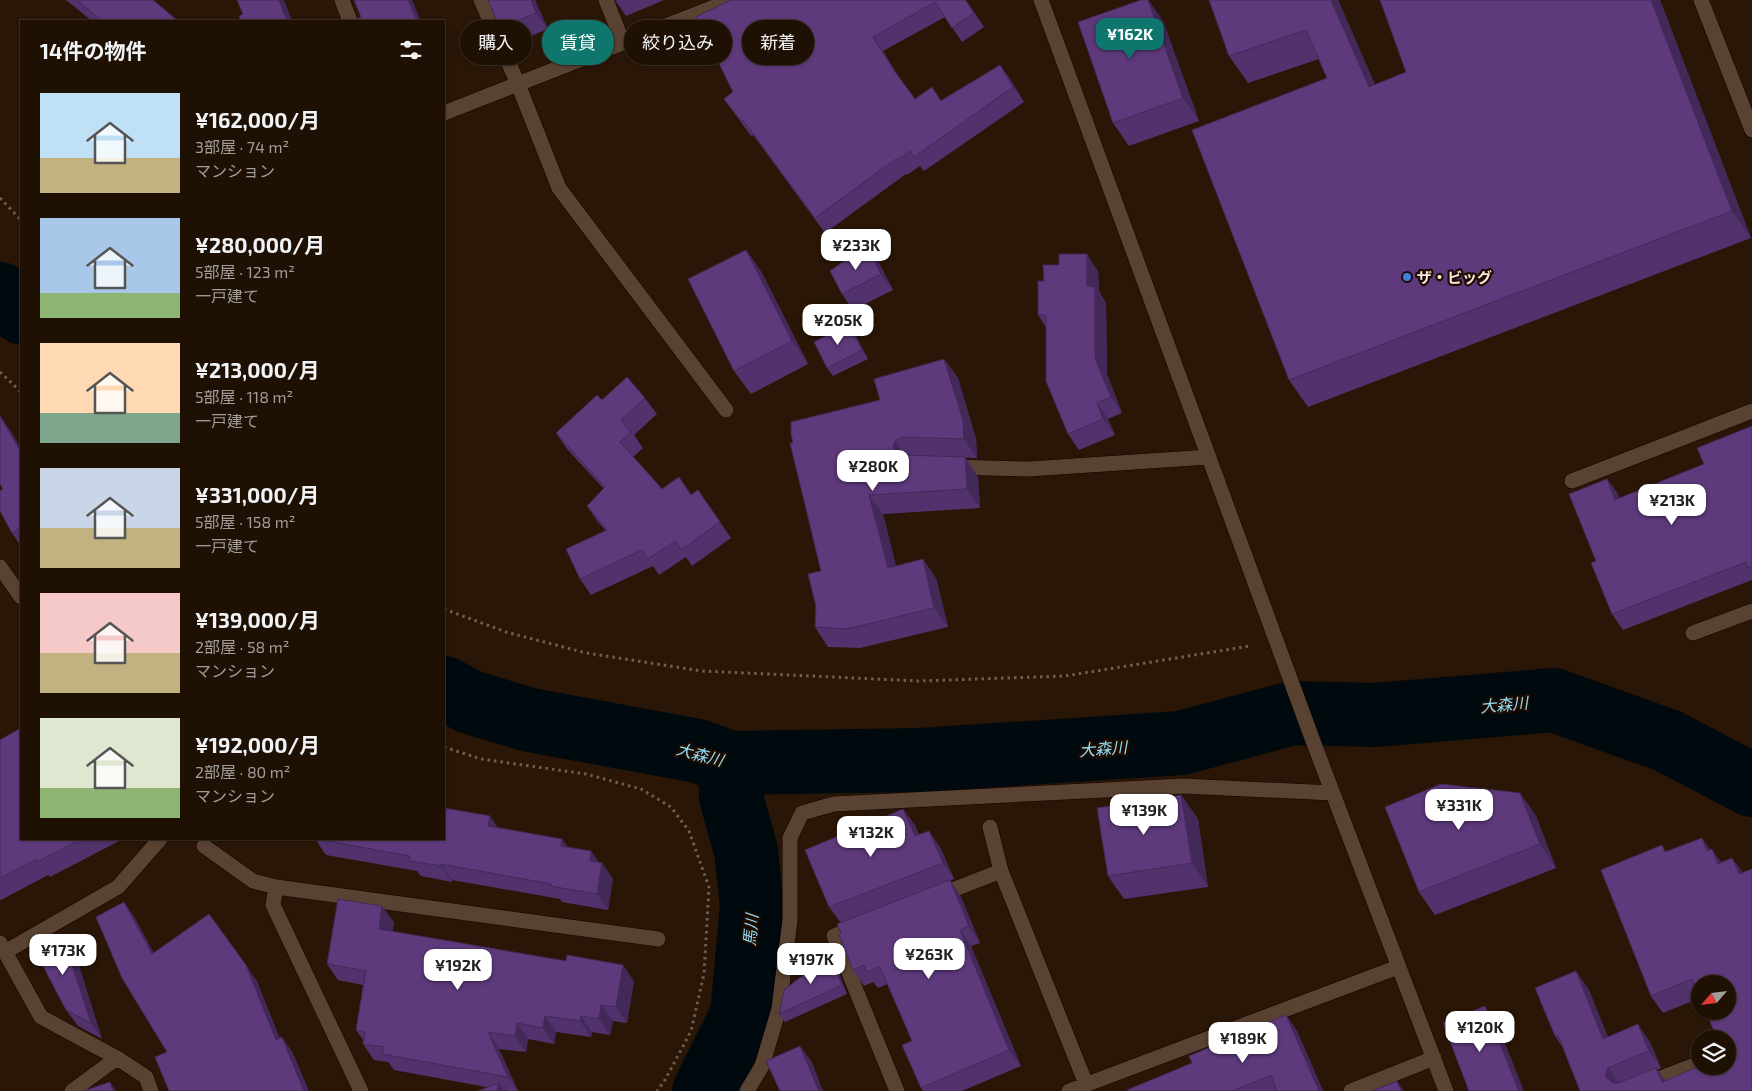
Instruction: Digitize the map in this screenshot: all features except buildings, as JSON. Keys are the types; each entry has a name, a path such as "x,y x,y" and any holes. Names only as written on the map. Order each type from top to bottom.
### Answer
{"street":[{"path":"342,0 350,20"},
{"path":"481,0 518,84 559,188 726,410"},
{"path":"606,0 623,42"},
{"path":"1041,0 1333,793 1446,1091"},
{"path":"1701,0 1752,130"},
{"path":"445,113 729,1"},
{"path":"1572,482 1752,411"},
{"path":"935,466 1029,469 1209,457"},
{"path":"0,567 20,596"},
{"path":"1693,633 1752,611"},
{"path":"746,1091 762,1066 779,1009 790,920 790,838 802,813 834,804 1183,786 1333,793"},
{"path":"990,827 1000,872 1086,1084"},
{"path":"151,1091 146,1077 117,1058 41,1018 2,947 118,887 159,840"},
{"path":"204,846 253,881 276,887 658,939"},
{"path":"926,900 1000,872"},
{"path":"276,887 273,905 361,1091"},
{"path":"871,921 834,936 897,1091"},
{"path":"1069,1091 1398,967"},
{"path":"72,1091 117,1058"},
{"path":"1351,1091 1434,1058"},
{"path":"1627,1091 1691,1066"}],"path":[{"path":"0,198 20,219"},
{"path":"0,372 20,391"},
{"path":"445,609 506,632 596,655 702,671 909,681 1065,676 1277,642"},
{"path":"445,746 482,759 586,774 641,790 671,807 689,831 709,887 704,974 691,1031 665,1080 657,1091"}],"waterway":[{"name":"大森川","path":"0,294 20,311"},
{"name":"大森川","path":"445,689 470,702 530,720 698,751 730,763 920,760 1181,743 1293,713 1375,715 1554,700 1668,741 1752,785"},
{"name":"馬川","path":"704,1091 742,1015 752,905 746,851 731,797 730,763"}],"place":[{"name":"ザ・ビッグ","path":"1407,277"}]}
